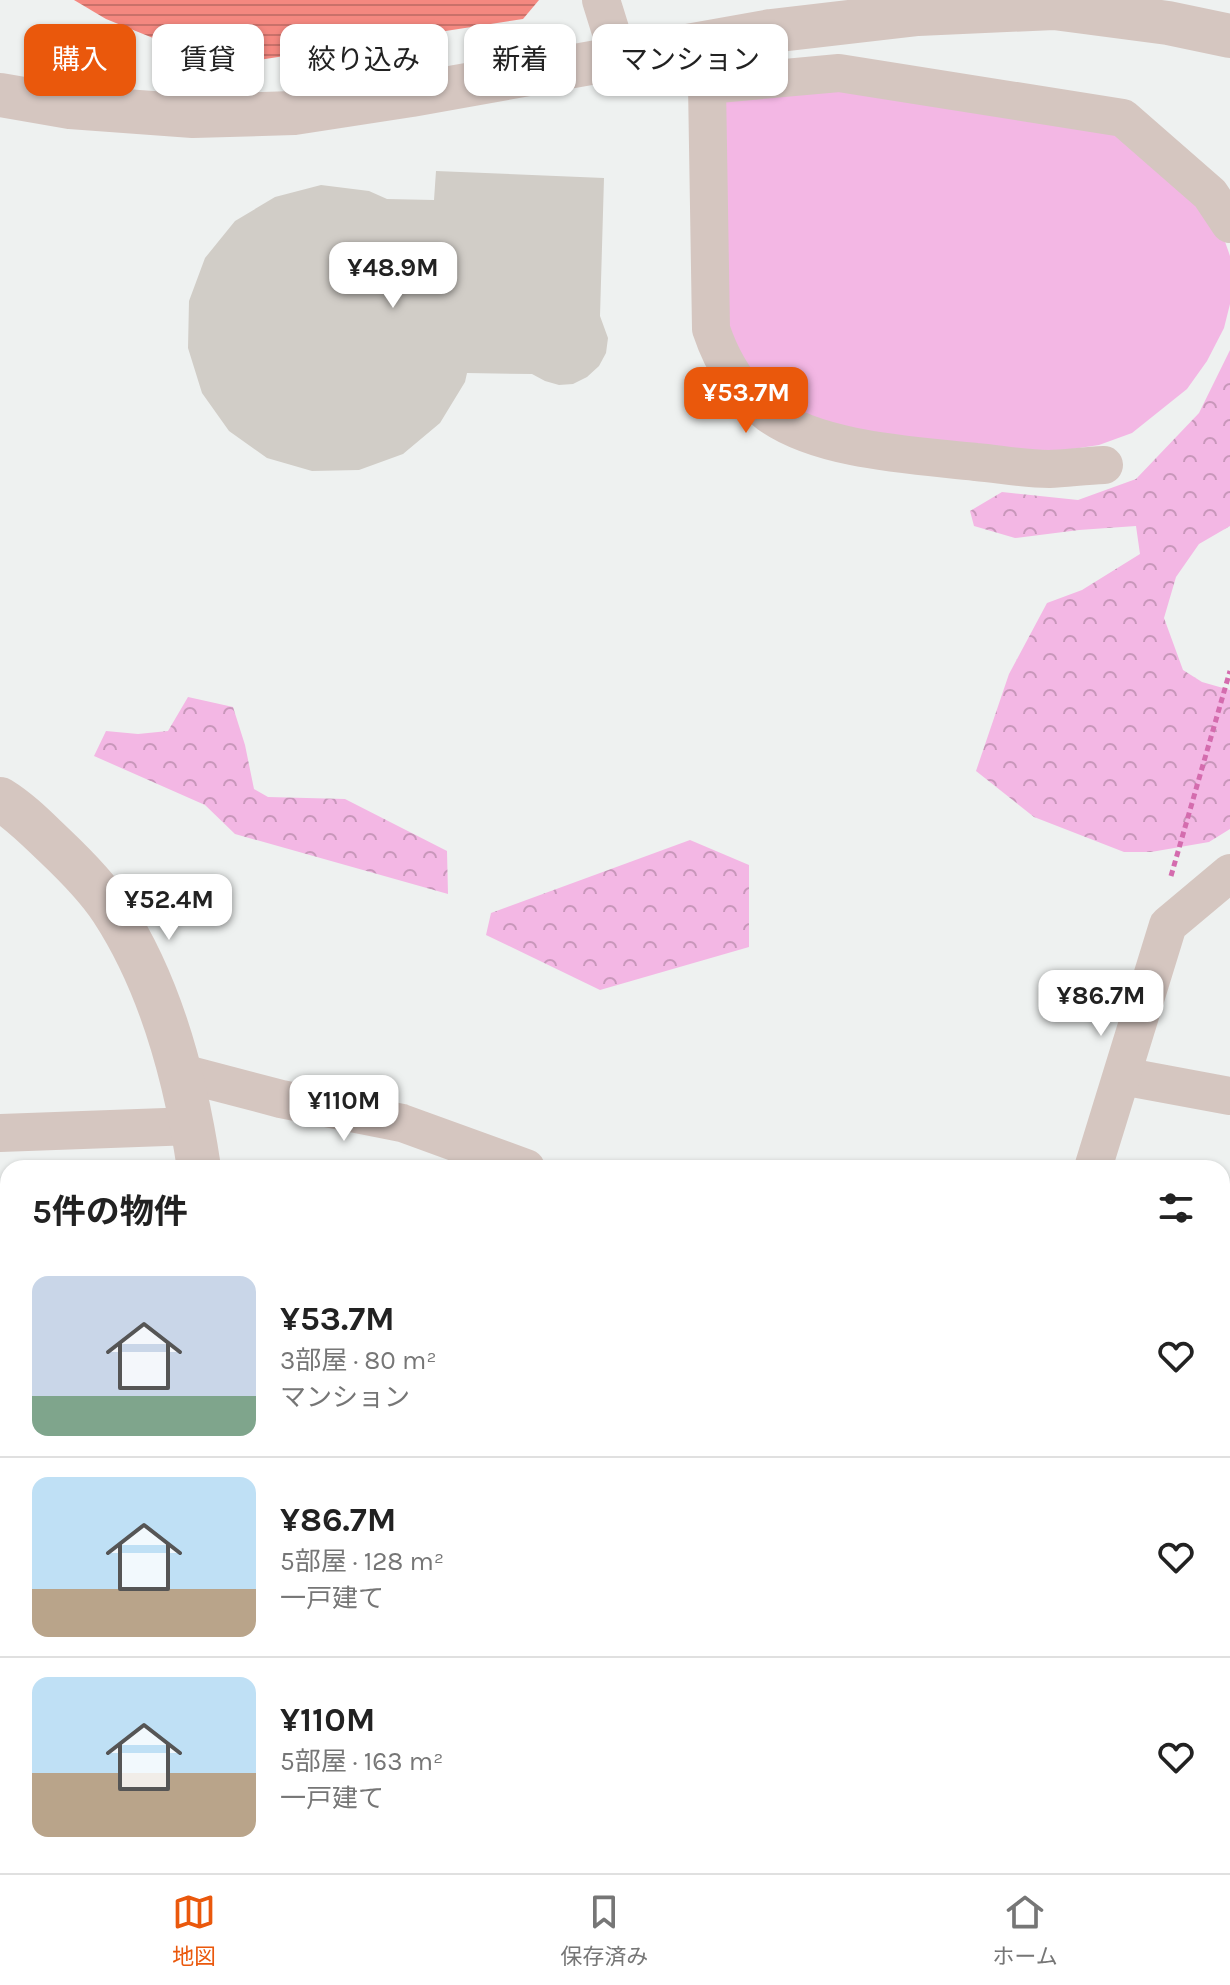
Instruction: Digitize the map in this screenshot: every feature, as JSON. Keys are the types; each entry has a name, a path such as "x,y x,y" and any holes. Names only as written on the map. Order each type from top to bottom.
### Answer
{"street":[{"path":"601,0 608,24"},
{"path":"788,29 918,14 1054,8 1168,23 1230,36"},
{"path":"0,95 70,107 193,116 294,113 592,63"},
{"path":"788,70 839,73 1123,118 1210,194 1230,224"},
{"path":"704,96 711,329 730,373 769,414 810,434 878,451 1046,469 1104,465"},
{"path":"0,799 21,812 111,908 143,965 178,1072 193,1126 198,1160"},
{"path":"1096,1160 1168,925 1230,873"},
{"path":"178,1072 281,1099 402,1123 504,1160"},
{"path":"1122,1076 1230,1096"},
{"path":"0,1133 193,1126"}],"path":[{"path":"1168,925 1171,875 1230,671"}],"green space":[{"path":"847,89 1123,128 1222,233 1230,256 1230,304 1224,328 1207,361 1187,389 1132,433 1099,445 1053,452 964,446 815,424 775,404 723,334 715,97 788,96 788,93"},
{"path":"1230,350 1230,526 1199,544 1176,577 1164,618 1183,670 1202,682 1230,690 1230,829 1209,842 1151,852 1124,852 1034,817 976,771 1009,674 1047,603 1082,590 1140,554 1136,526 1015,538 974,526 970,511 1002,492 1078,500 1136,479 1199,413"},
{"path":"188,697 233,707 254,789 268,797 345,799 447,851 448,894 235,834 205,805 94,756 106,731 138,734 168,731"},
{"path":"690,840 749,865 749,947 600,990 486,935 491,913"}],"shaded area":[{"path":"74,0 539,0 523,19 464,24 464,28 448,31 448,24 280,24 280,57 264,59 264,24 152,24 152,38 136,31 136,24 118,24"}],"building":[{"path":"436,171 604,178 600,316 608,338 606,353 599,366 573,384 559,385 532,374 467,373 465,382 440,423 403,454 359,470 312,471 267,458 229,431 202,393 188,348 189,301 205,258 235,221 275,197 321,185 369,191 387,199 434,200"}]}
